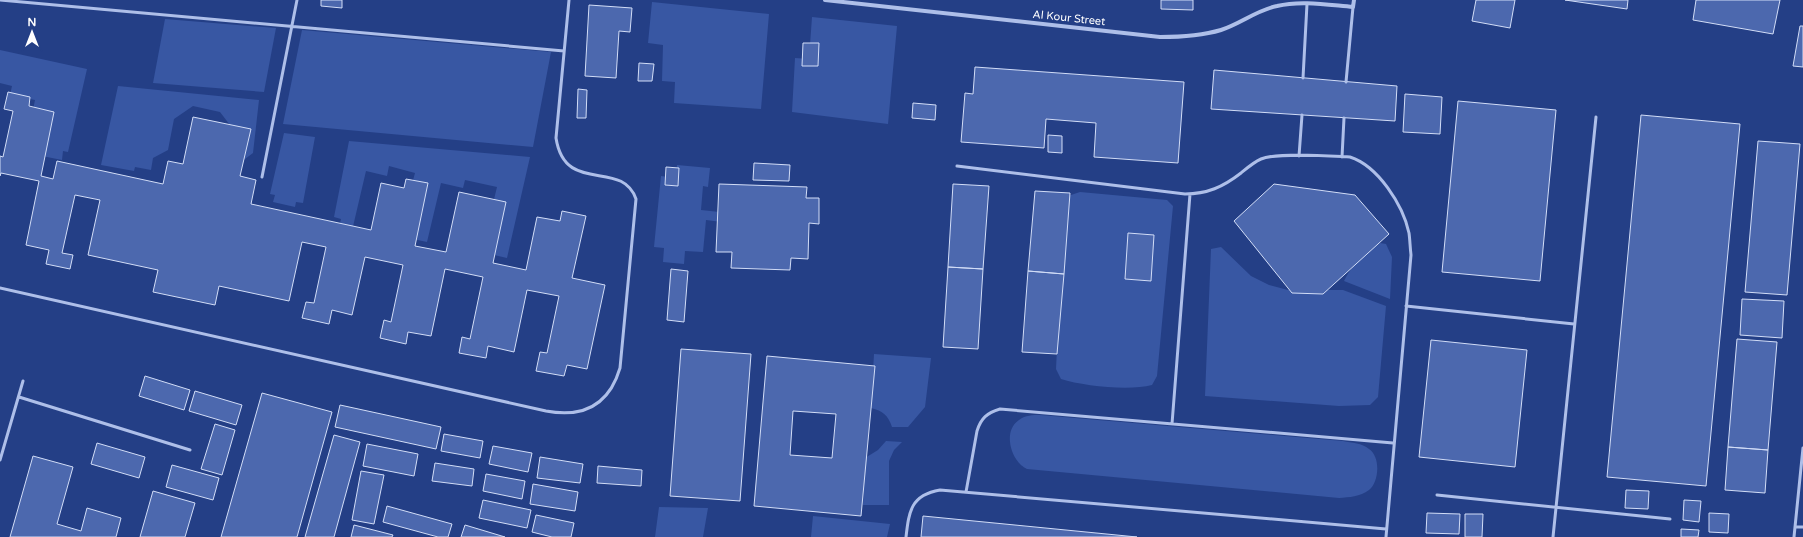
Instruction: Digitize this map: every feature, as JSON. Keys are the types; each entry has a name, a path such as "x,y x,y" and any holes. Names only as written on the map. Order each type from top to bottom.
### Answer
{"street":[{"name":"Al Kour Street","path":"824,0 1152,36 1181,37 1221,30 1274,6 1307,2 1353,7"},
{"path":"1353,7 1354,0"}],"lane":[{"path":"0,0 564,51"},
{"path":"262,177 297,0"},
{"path":"0,288 553,412 574,413 587,409 599,402 609,393 616,381 620,368 636,199 634,192 624,182 577,171 568,166 561,158 557,148 556,138 569,0"},
{"path":"1303,78 1307,2"},
{"path":"1346,82 1353,7"},
{"path":"1300,156 1302,115"},
{"path":"1553,537 1596,117"},
{"path":"1342,157 1344,118"},
{"path":"957,166 1190,194 1212,191 1223,186 1262,159 1274,156 1342,157 1358,160 1372,168 1402,211 1409,232 1411,255 1393,443 1386,537"},
{"path":"1172,424 1190,194"},
{"path":"1406,306 1574,324"},
{"path":"0,460 23,381"},
{"path":"19,397 190,450"},
{"path":"966,492 977,431 984,416 1000,409 1393,443"},
{"path":"0,443 5,444"},
{"path":"1794,537 1803,448"},
{"path":"906,537 909,514 913,504 921,496 940,490 1386,529"},
{"path":"1437,495 1670,519"},
{"path":"1795,527 1803,527"}],"shaded area":[{"path":"652,2 769,14 761,109 674,103 675,82 662,81 663,45 648,43"},
{"path":"812,17 897,26 888,124 792,112 795,58 809,59"},
{"path":"165,19 276,28 264,92 153,83"},
{"path":"302,30 551,52 533,147 283,124"},
{"path":"0,50 87,69 68,152 63,151 62,160 37,155 22,165 35,100 10,95 12,86 0,83"},
{"path":"118,86 259,100 253,153 237,165 233,129 220,112 193,106 174,119 168,150 153,158 151,170 135,167 134,171 101,165"},
{"path":"284,133 315,137 303,203 296,202 295,207 273,202 275,195 270,194"},
{"path":"349,141 530,157 507,258 481,252 497,187 465,180 463,188 441,183 427,242 399,236 391,243 405,183 412,184 415,173 389,166 387,176 366,171 351,235 338,232 341,219 334,217"},
{"path":"677,165 710,168 708,187 703,186 701,210 738,214 737,224 706,220 703,252 685,251 684,264 663,262 664,248 654,247 661,176 676,178"},
{"path":"1080,192 1167,200 1173,206 1157,376 1152,385 1119,388 1081,384 1061,379 1056,369 1064,206 1068,196"},
{"path":"1380,243 1386,244 1392,257 1390,299 1344,281 1355,264"},
{"path":"1221,247 1251,276 1269,285 1288,290 1343,290 1386,306 1378,397 1370,405 1339,406 1205,396 1211,249"},
{"path":"874,354 931,358 925,407 908,427 892,427 889,419 884,414 871,408"},
{"path":"1040,415 1343,441 1360,444 1373,453 1377,463 1377,476 1372,486 1366,492 1354,496 1339,498 1027,469 1021,465 1013,453 1010,438 1011,431 1014,425 1022,418"},
{"path":"886,441 902,442 894,450 889,461 889,505 863,505 865,458 878,450"},
{"path":"659,507 708,508 703,537 655,537"},
{"path":"813,516 890,524 887,537 811,537"}],"building":[{"path":"321,0 342,0 342,8 321,6"},
{"path":"1161,0 1193,0 1193,10 1161,9"},
{"path":"1476,0 1515,0 1510,28 1472,21"},
{"path":"1565,0 1628,0 1627,9"},
{"path":"1696,0 1780,0 1773,34 1693,20"},
{"path":"589,5 632,8 630,32 619,31 616,78 585,76"},
{"path":"1800,26 1803,26 1803,67 1793,66"},
{"path":"803,43 819,43 818,66 802,66"},
{"path":"639,63 654,64 652,81 638,81"},
{"path":"975,67 1184,82 1178,163 1094,157 1096,123 1046,119 1044,148 961,142 965,93 973,94"},
{"path":"1214,70 1397,86 1395,121 1211,109"},
{"path":"578,89 587,90 586,118 577,118"},
{"path":"8,92 30,97 29,106 54,112 41,176 53,179 57,161 163,184 168,161 183,164 193,117 251,129 240,176 256,180 251,204 371,230 381,183 404,188 406,179 428,183 415,246 446,252 459,192 506,202 493,263 526,270 537,217 560,221 562,211 586,216 572,278 605,285 587,369 567,365 564,376 536,371 540,352 547,353 559,296 527,290 514,352 488,346 486,358 459,353 462,337 470,339 483,277 445,269 431,336 408,332 406,344 380,338 384,320 391,322 403,265 365,257 352,315 332,310 329,324 302,318 306,302 314,303 326,247 302,242 289,301 219,286 215,305 153,292 158,270 88,255 100,200 75,195 62,253 73,255 70,269 46,264 49,250 26,245 39,181 1,173 0,176 0,156 3,157 13,111 4,109"},
{"path":"1405,94 1442,97 1440,134 1403,132"},
{"path":"1458,101 1556,110 1540,281 1442,272"},
{"path":"913,103 936,105 935,120 912,118"},
{"path":"1641,115 1740,124 1706,486 1607,477"},
{"path":"1048,135 1062,136 1062,153 1048,152"},
{"path":"1758,141 1800,144 1787,295 1745,292"},
{"path":"754,163 790,165 789,181 753,180"},
{"path":"666,167 679,168 678,186 665,185"},
{"path":"719,184 807,187 806,198 819,198 819,224 809,223 808,259 791,258 790,270 731,268 732,252 716,252"},
{"path":"953,184 989,186 983,269 948,267"},
{"path":"1274,184 1355,195 1389,234 1323,294 1292,293 1234,221"},
{"path":"1035,191 1070,193 1064,274 1028,271"},
{"path":"1128,233 1154,235 1151,281 1125,279"},
{"path":"948,267 983,269 978,349 943,347"},
{"path":"671,269 688,271 684,322 667,320"},
{"path":"1028,271 1064,274 1057,354 1022,352"},
{"path":"1742,299 1784,301 1782,338 1740,335"},
{"path":"1737,339 1777,342 1768,450 1728,447"},
{"path":"1431,340 1527,350 1515,467 1419,457"},
{"path":"681,349 751,354 740,501 670,496"},
{"path":"767,356 875,366 861,516 754,506","holes":["793,411 836,414 832,458 790,455"]},
{"path":"145,376 190,390 184,410 139,396"},
{"path":"195,391 242,405 236,425 189,411"},
{"path":"262,393 332,412 297,537 221,537"},
{"path":"340,405 441,427 436,449 335,427"},
{"path":"215,424 235,430 222,475 201,469"},
{"path":"444,434 483,441 480,458 441,451"},
{"path":"334,435 360,442 334,537 305,537"},
{"path":"97,443 145,457 139,478 91,464"},
{"path":"367,444 418,454 414,476 363,466"},
{"path":"493,446 532,453 528,472 489,464"},
{"path":"1728,447 1768,450 1765,493 1725,490"},
{"path":"33,456 73,467 57,524 81,531 87,508 121,518 116,537 10,537"},
{"path":"540,457 583,464 580,483 537,478"},
{"path":"435,463 474,469 472,486 432,481"},
{"path":"172,465 219,478 213,500 166,487"},
{"path":"598,466 642,470 641,486 597,483"},
{"path":"361,471 384,475 374,524 352,520"},
{"path":"486,474 525,481 522,499 483,491"},
{"path":"533,484 578,492 575,511 530,504"},
{"path":"1626,490 1649,491 1648,509 1625,508"},
{"path":"153,491 195,503 185,537 140,537"},
{"path":"483,500 531,510 527,528 479,518"},
{"path":"1684,500 1701,501 1699,522 1683,520"},
{"path":"387,506 452,524 448,537 438,537 383,522"},
{"path":"1427,513 1460,514 1459,534 1426,533"},
{"path":"1709,513 1729,514 1728,533 1709,532"},
{"path":"1465,514 1483,514 1482,537 1465,537"},
{"path":"536,515 574,523 571,537 552,537 532,532"},
{"path":"923,516 1137,537 921,537"},
{"path":"354,525 393,535 392,537 351,537"},
{"path":"465,525 505,537 461,537"},
{"path":"1681,529 1699,530 1698,537 1681,537"}]}
